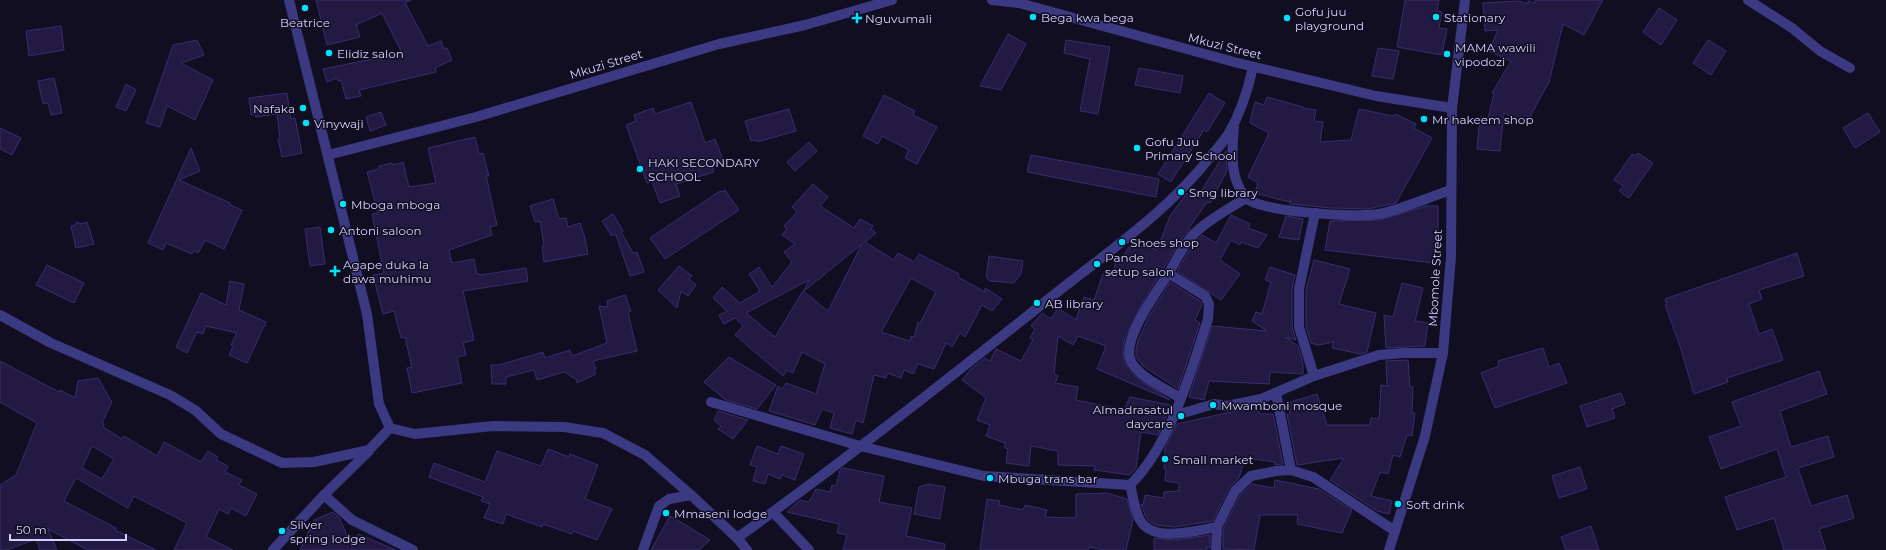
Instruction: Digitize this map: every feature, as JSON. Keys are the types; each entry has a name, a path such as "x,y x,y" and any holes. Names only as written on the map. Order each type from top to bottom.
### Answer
{"street":[{"path":"289,0 367,314 379,404 390,428"},
{"name":"Mkuzi Street","path":"328,155 476,116 719,44 805,25 892,0"},
{"name":"Mkuzi Street","path":"992,0 1019,2 1253,67 1376,96 1452,108"},
{"name":"Mbomole Street","path":"1389,550 1425,436 1443,353 1451,257 1452,108 1465,0"},
{"path":"1748,0 1792,28 1820,51 1850,68"},
{"path":"737,538 860,446 1101,257 1179,193 1228,134 1247,95 1253,67"},
{"path":"1234,121 1233,170 1246,198 1256,205 1327,214 1378,214 1451,190"},
{"path":"1180,398 1139,372 1130,359 1130,345 1135,329 1146,307 1195,232 1246,198"},
{"path":"1314,376 1300,327 1299,289 1315,213"},
{"path":"711,402 860,446 984,476 1130,485 1140,475 1164,439 1208,319 1209,304 1205,296 1168,273"},
{"path":"0,315 51,343 170,395 196,410 221,434 282,463 314,462 369,450"},
{"path":"1173,416 1214,404 1227,406 1261,399 1314,376 1379,355 1403,353 1443,353"},
{"path":"1276,393 1291,470"},
{"path":"390,428 415,434 493,426 564,427 603,433 645,456 691,495 737,538 747,550"},
{"path":"273,550 324,495 390,428"},
{"path":"1216,550 1217,527 1235,491 1251,476 1276,470 1291,470 1312,477 1395,531"},
{"path":"1130,485 1139,518 1147,530 1161,535 1217,527"},
{"path":"324,495 352,520 413,550"},
{"path":"643,550 659,506 669,499 691,495"},
{"path":"773,512 808,550"}],"building":[{"path":"316,0 411,0 405,3 428,46 441,41 444,49 447,48 452,60 435,68 436,72 359,90 361,96 346,99 341,80 338,81 337,78 327,82 323,69 402,53 382,13 356,25 360,37 327,45"},
{"path":"1405,0 1439,0 1437,11 1442,12 1439,28 1447,29 1442,55 1397,47"},
{"path":"1535,0 1603,0 1584,35 1563,24 1549,82 1526,124 1504,113 1500,151 1477,149 1480,117 1488,118 1494,94 1492,93 1511,61 1489,51 1498,30 1485,31 1483,3 1519,1 1528,4 1528,1 1535,3"},
{"path":"1659,8 1677,20 1661,45 1643,32"},
{"path":"61,26 64,50 29,56 26,31"},
{"path":"1008,34 1026,44 1001,90 980,86"},
{"path":"197,40 204,55 181,63 213,80 195,120 167,106 160,127 146,123 173,45"},
{"path":"1066,40 1110,47 1098,114 1080,111 1090,59 1064,53"},
{"path":"1708,40 1726,51 1711,75 1693,63"},
{"path":"1378,48 1399,51 1393,79 1372,76"},
{"path":"1139,68 1183,76 1180,93 1135,85"},
{"path":"54,78 62,113 51,115 48,103 43,104 38,81"},
{"path":"126,84 136,90 126,111 116,107"},
{"path":"287,93 291,119 295,118 302,153 282,157 278,139 280,139 277,114 256,117 255,114 251,115 249,98"},
{"path":"1209,93 1225,103 1207,132 1204,130 1171,182 1158,174"},
{"path":"884,95 915,111 913,115 937,127 917,164 905,158 909,150 882,136 878,144 863,136"},
{"path":"1267,97 1303,108 1316,110 1314,121 1323,122 1320,142 1351,140 1359,109 1393,116 1395,114 1416,124 1414,128 1432,138 1396,203 1368,209 1331,208 1290,204 1291,199 1289,202 1255,193 1258,183 1248,177 1269,133 1250,123 1251,117 1255,102 1264,105"},
{"path":"691,102 705,143 715,139 724,162 712,166 714,172 676,184 680,196 660,203 652,181 647,183 626,125 636,121 634,115 653,108 655,114"},
{"path":"789,109 796,131 757,142 756,140 751,141 745,121"},
{"path":"381,112 386,125 370,131 366,117"},
{"path":"1868,113 1880,132 1855,148 1843,128"},
{"path":"0,128 21,138 12,155 0,149"},
{"path":"475,137 479,154 483,153 489,176 486,176 497,225 490,227 492,235 449,250 452,263 474,259 477,274 480,275 526,268 528,281 463,291 474,340 463,343 466,355 457,357 462,383 412,393 407,368 412,367 405,337 401,338 394,311 383,314 373,275 384,273 372,214 378,213 367,172 379,169 379,166 392,163 393,165 403,162 409,187 436,183 428,148"},
{"path":"809,142 817,151 795,171 787,162"},
{"path":"191,148 200,171 179,180 242,210 224,249 205,240 198,253 194,251 192,254 166,243 163,250 148,243"},
{"path":"1226,151 1227,171 1210,203 1207,202 1189,228 1190,229 1182,238 1144,300 1125,338 1123,349 1124,360 1128,369 1141,381 1170,400 1097,369 1106,346 1078,336 1073,345 1058,336 1054,374 1058,376 1055,383 1078,387 1076,400 1124,410 1130,397 1171,405 1158,435 1141,432 1136,468 1130,475 1094,470 1095,466 1058,465 1058,451 1031,446 1029,466 1006,463 1008,449 1005,448 1005,443 986,436 990,425 977,420 986,398 962,380 971,369 985,358 990,361 996,349 1021,361 1033,340 1030,338 1035,329 1031,326 1042,313 1051,319 1058,308 1076,320 1084,297 1094,300 1103,274 1112,277 1117,257 1122,258 1132,242 1145,248 1147,246 1157,250 1170,216 1187,193 1189,195 1194,188 1200,193"},
{"path":"1638,153 1653,163 1629,198 1619,191 1623,186 1614,180 1632,154 1635,156"},
{"path":"1031,155 1159,179 1156,197 1027,172"},
{"path":"813,184 828,197 820,206 854,228 860,219 873,226 871,229 876,233 865,242 894,260 898,253 914,262 919,254 959,274 958,277 985,292 985,288 1002,299 992,311 982,305 965,337 960,333 952,347 946,343 934,369 918,364 913,374 904,370 901,378 887,373 886,378 874,375 863,423 856,420 852,434 830,428 834,413 822,409 815,425 769,411 778,386 782,389 786,383 816,394 825,364 802,352 793,373 787,370 783,376 735,335 743,326 735,318 724,324 719,315 727,311 713,298 722,287 740,303 760,291 749,274 759,267 772,287 792,262 784,252 795,244 782,235 787,229 784,226 797,212 792,207","holes":["862,244 828,311 803,291 775,337 746,313 809,280 804,291","911,278 936,292 920,323 918,322 914,337 911,336 910,341 881,332"]},
{"path":"725,190 739,210 665,259 650,238 720,191"},
{"path":"553,199 559,219 566,218 568,227 580,223 588,254 544,262 542,246 544,245 540,221 535,222 530,206"},
{"path":"1426,206 1438,206 1438,230 1433,263 1325,250 1330,221 1380,220"},
{"path":"613,214 633,253 637,252 644,272 630,276 616,235 611,235 602,221"},
{"path":"1231,215 1250,224 1248,228 1267,235 1258,248 1241,242 1240,245 1231,240 1220,260 1240,274 1221,300 1177,271 1192,246 1202,235 1216,243"},
{"path":"1286,216 1303,219 1299,240 1279,237"},
{"path":"77,222 81,224 87,222 94,244 76,248 71,226 75,225"},
{"path":"320,227 325,264 310,266 305,229"},
{"path":"1797,253 1804,276 1759,290 1762,299 1749,304 1759,334 1772,329 1783,360 1727,378 1728,382 1694,394 1680,346 1665,305 1667,305 1665,299"},
{"path":"989,256 1023,261 1021,274 1014,283 990,281 986,277"},
{"path":"1314,260 1350,269 1339,304 1376,313 1367,352 1361,354 1332,348 1334,342 1318,345 1311,343 1306,326 1306,290"},
{"path":"47,265 84,283 74,303 36,285"},
{"path":"679,266 692,276 689,279 696,285 688,296 681,291 677,308 658,290"},
{"path":"1270,267 1295,275 1292,289 1292,327 1296,340 1285,337 1298,346 1303,363 1303,374 1270,372 1269,384 1209,381 1204,400 1189,397 1212,326 1267,331 1252,321 1256,312 1262,314 1271,282 1265,280"},
{"path":"230,281 244,284 239,310 266,322 247,363 229,355 233,346 231,345 237,333 206,326 203,334 197,332 187,353 176,347 201,293 226,305"},
{"path":"1170,282 1200,301 1202,305 1195,320 1200,323 1178,389 1143,366 1136,357 1138,341 1148,318"},
{"path":"1402,283 1423,288 1415,321 1428,323 1425,346 1386,348 1384,315 1393,317"},
{"path":"625,295 631,311 628,312 637,351 593,361 596,374 577,383 576,379 564,372 537,380 534,370 506,377 506,384 492,384 491,365 499,365 543,352 545,358 570,350 572,356 607,343 599,306 608,307 607,301"},
{"path":"1543,348 1549,367 1559,363 1567,383 1495,408 1481,373 1499,366 1498,361"},
{"path":"729,357 776,385 757,409 726,400 704,382"},
{"path":"1408,360 1410,387 1413,387 1412,413 1415,413 1412,436 1407,435 1400,457 1393,455 1388,474 1380,472 1371,496 1392,501 1389,514 1377,511 1330,480 1344,458 1297,465 1287,414 1290,414 1287,403 1317,394 1327,425 1370,425 1371,418 1379,419 1381,385 1387,386 1386,361"},
{"path":"0,361 59,392 60,390 75,398 78,381 98,378 112,402 102,423 104,424 103,427 122,439 124,436 157,456 164,442 201,462 208,451 218,457 216,460 228,466 225,472 242,480 239,485 257,494 246,516 231,508 228,514 219,509 206,537 233,550 174,550 187,523 134,496 128,508 76,478 64,501 116,528 115,530 156,550 88,550 48,529 57,550 40,550 36,539 7,550 0,550 0,485 16,475 37,423 0,402","holes":["92,446 114,459 102,479 82,468"]},
{"path":"1819,371 1827,394 1780,411 1791,447 1828,436 1834,457 1798,468 1811,506 1847,495 1854,518 1819,529 1826,550 1784,550 1774,518 1737,530 1725,497 1786,477 1777,449 1721,469 1709,437 1741,426 1732,402"},
{"path":"1621,393 1625,404 1612,409 1615,418 1587,427 1580,406"},
{"path":"1240,410 1258,411 1261,414 1273,414 1283,464 1275,465 1275,462 1245,458 1239,478 1229,488 1213,521 1174,527 1156,525 1149,521 1141,504 1143,505 1145,495 1164,498 1164,492 1179,491 1179,483 1165,481 1166,469 1164,469 1165,448 1177,424"},
{"path":"718,411 748,420 733,439 718,429 721,426 714,420"},
{"path":"757,446 778,454 781,446 804,454 795,480 782,475 780,479 768,474 765,484 753,481 757,467 750,465"},
{"path":"548,449 569,457 570,454 598,465 585,499 612,509 597,540 573,531 572,534 543,524 542,527 506,514 503,524 484,518 490,504 481,501 483,497 429,477 434,463 485,482 497,451 541,466"},
{"path":"1580,467 1587,489 1559,498 1552,476"},
{"path":"843,468 884,476 879,502 912,508 906,536 945,544 944,550 843,550 847,535 837,533 839,524 787,512 800,500 809,502 816,489 830,492 832,485 836,486 840,470"},
{"path":"1275,480 1319,489 1352,510 1342,533 1297,524 1298,515 1260,515 1254,550 1223,549 1223,529 1240,495 1252,484 1274,488"},
{"path":"928,484 945,487 940,519 914,514 919,487"},
{"path":"1107,493 1127,499 1133,520 1126,550 1104,550 1089,547 1088,550 980,550 987,499 1000,501 999,505 1023,510 1025,505 1047,510 1045,517 1076,518 1076,494"},
{"path":"333,512 339,517 352,547 358,534 396,550 300,550 314,520"},
{"path":"670,516 710,540 699,550 651,550"},
{"path":"1591,526 1599,550 1566,550 1561,537"},
{"path":"1210,535 1210,548 1206,547 1207,550 1154,550 1154,538 1174,540"}],"place":[{"name":"Beatrice","path":"305,8"},
{"name":"Bega kwa bega","path":"1033,17"},
{"name":"Stationary","path":"1436,17"},
{"name":"Nguvumali","path":"857,18"},
{"name":"Gofu juu playground","path":"1287,18"},
{"name":"Elidiz salon","path":"329,53"},
{"name":"MAMA wawili vipodozi","path":"1447,54"},
{"name":"Nafaka","path":"303,108"},
{"name":"Mr hakeem shop","path":"1424,119"},
{"name":"Vinywaji","path":"306,123"},
{"name":"Gofu Juu Primary School","path":"1137,148"},
{"name":"HAKI SECONDARY SCHOOL","path":"640,169"},
{"name":"Smg library","path":"1181,192"},
{"name":"Mboga mboga","path":"343,204"},
{"name":"Antoni saloon","path":"331,230"},
{"name":"Shoes shop","path":"1122,242"},
{"name":"Pande setup salon","path":"1097,264"},
{"name":"Agape duka la dawa muhimu","path":"335,271"},
{"name":"AB library","path":"1037,303"},
{"name":"Mwamboni mosque","path":"1213,405"},
{"name":"Almadrasatul daycare","path":"1181,416"},
{"name":"Small market","path":"1165,459"},
{"name":"Mbuga trans bar","path":"990,478"},
{"name":"Soft drink","path":"1398,504"},
{"name":"Mmaseni lodge","path":"666,513"},
{"name":"Silver spring lodge","path":"282,531"}]}
